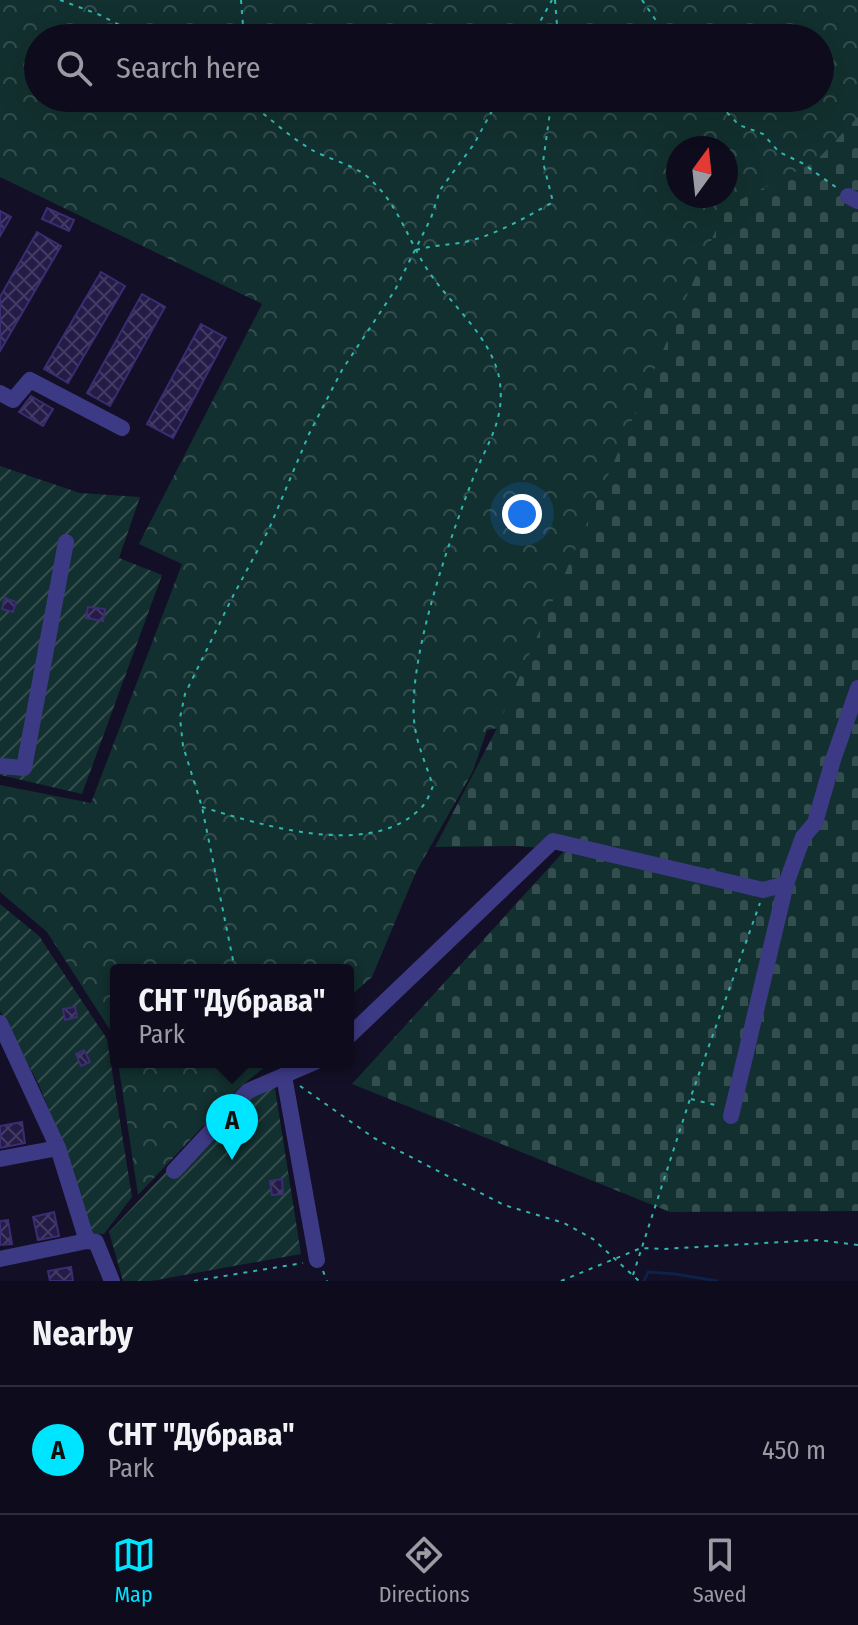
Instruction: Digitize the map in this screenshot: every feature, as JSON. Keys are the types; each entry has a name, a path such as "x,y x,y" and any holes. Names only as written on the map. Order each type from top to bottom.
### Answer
{"lane":[{"path":"0,393 13,400 30,380 122,428"},
{"path":"0,766 24,768 66,542"},
{"path":"732,1112 786,884 803,837 815,823 858,688"},
{"path":"354,1031 553,841 763,890 786,884"},
{"path":"0,1023 58,1148 87,1241"},
{"path":"174,1171 248,1091 302,1068"},
{"path":"284,1076 317,1260"},
{"path":"0,1159 58,1148"},
{"path":"0,1259 87,1241 96,1242 112,1281"}],"path":[{"path":"60,0 118,24"},
{"path":"241,0 243,24"},
{"path":"539,24 554,0"},
{"path":"554,0 557,24"},
{"path":"642,0 658,24"},
{"path":"202,807 318,836 349,836 390,826 423,806 433,786 415,729 414,696 419,658 459,518 501,409 498,376 482,339 415,251 401,217 370,178 312,150 262,112"},
{"path":"234,964 202,807 183,746 180,718 185,694 269,529 309,434 342,370 395,290 431,218 440,190 474,144 491,112"},
{"path":"415,251 434,245 462,243 509,225 553,202 543,162 550,112"},
{"path":"726,112 739,125 763,134 779,152 802,163 853,198"},
{"path":"633,1276 690,1099 763,890"},
{"path":"308,1090 374,1138 504,1205 564,1223 593,1239 639,1281"},
{"path":"690,1099 732,1112"},
{"path":"561,1281 641,1248 817,1240 858,1245"},
{"path":"194,1281 317,1260 327,1281"}],"green space":[{"path":"0,0 858,0 858,666 487,730 473,771 416,872 372,977 354,993 354,964 110,964 110,1030 47,932 0,892 0,785 91,803 182,564 139,544 262,304 0,177"},
{"path":"858,117 858,1211 670,1212 352,1084 565,850 516,846 435,847 496,730 726,208 738,208 738,201 815,162"},
{"path":"0,466 80,493 140,497 119,558 162,575 82,794 0,775"},
{"path":"0,904 39,936 107,1039 132,1197 104,1234 92,1234 66,1151 38,1083 0,1011"},
{"path":"119,1068 264,1068 240,1087 138,1195"},
{"path":"273,1076 301,1254 151,1281 123,1281 109,1232 245,1089"}],"building":[{"path":"47,208 74,220 69,231 42,219"},
{"path":"0,211 11,217 0,236"},
{"path":"37,232 61,246 0,351 0,297"},
{"path":"101,272 125,286 68,383 44,369"},
{"path":"142,294 165,307 110,406 87,393"},
{"path":"201,324 226,338 173,438 147,424"},
{"path":"31,396 53,409 43,426 19,412"},
{"path":"5,598 16,602 13,612 2,609"},
{"path":"88,607 105,609 103,621 86,618"},
{"path":"75,1007 77,1017 65,1020 63,1009"},
{"path":"84,1050 90,1062 81,1066 76,1054"},
{"path":"22,1122 25,1143 0,1148 0,1126"},
{"path":"282,1179 283,1194 272,1195 270,1181"},
{"path":"54,1212 59,1236 38,1240 33,1217"},
{"path":"8,1220 12,1244 0,1245 0,1221"},
{"path":"71,1267 73,1281 50,1281 48,1271"}],"waterway":[{"path":"644,1281 648,1272 717,1281"}],"place":[{"name":"СНТ \"Дубрава\"","path":"232,1160"}]}
